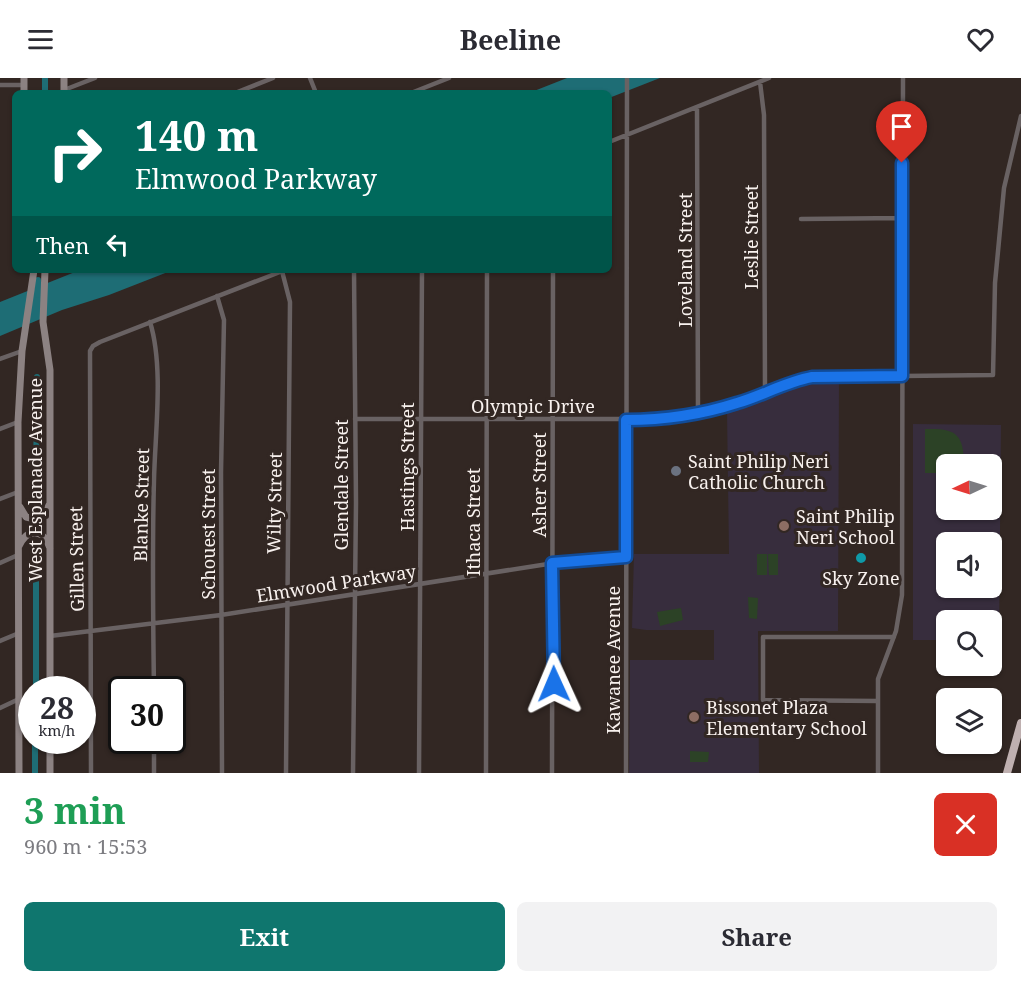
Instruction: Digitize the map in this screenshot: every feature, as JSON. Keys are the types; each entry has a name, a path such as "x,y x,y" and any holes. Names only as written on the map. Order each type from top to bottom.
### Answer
{"highway":[{"path":"1007,773 1021,723"}],"main road":[{"name":"West Esplanade Avenue","path":"19,676 18,422 22,351 34,273"},
{"name":"West Esplanade Avenue","path":"45,274 43,321 50,370 50,676"},
{"path":"18,504 26,518 35,519 45,515 51,500"},
{"path":"18,546 26,535 34,532 47,540 51,550"},
{"name":"West Esplanade Avenue","path":"19,754 19,773"},
{"path":"50,754 50,773"}],"street":[{"path":"68,90 95,78"},
{"path":"243,90 273,78"},
{"path":"419,90 449,78"},
{"name":"Kawanee Avenue","path":"626,773 627,78"},
{"path":"612,141 769,78"},
{"path":"878,773 878,679 894,637 900,615 902,594 903,78"},
{"name":"Leslie Street","path":"760,82 764,115 765,392"},
{"path":"0,85 24,85"},
{"name":"Loveland Street","path":"697,106 698,414"},
{"name":"Olympic Drive","path":"355,419 665,419 698,414 739,403 800,379 812,377 993,375 995,283 1003,200 1021,116"},
{"path":"801,219 902,218"},
{"path":"150,322 278,273"},
{"name":"Wilty Street","path":"283,273 290,302 286,773"},
{"name":"Glendale Street","path":"353,773 356,503 354,273"},
{"name":"Hastings Street","path":"419,773 422,273"},
{"name":"Ithaca Street","path":"486,773 487,273"},
{"name":"Asher Street","path":"552,773 553,273"},
{"name":"Schouest Street","path":"218,296 224,320 222,773"},
{"name":"Gillen Street","path":"91,773 90,351 93,346 150,322"},
{"name":"Blanke Street","path":"150,322 156,348 153,512 154,676"},
{"path":"0,358 22,351"},
{"path":"0,429 18,422"},
{"path":"0,499 18,492"},
{"path":"0,563 18,555"},
{"name":"Elmwood Parkway","path":"50,636 221,615 552,563 626,557"},
{"path":"0,641 19,633"},
{"path":"878,700 764,700 763,637 894,637"},
{"path":"0,708 18,699"},
{"path":"154,754 154,773"}],"shaded area":[{"name":"Saint Philip Neri School","path":"806,381 839,381 838,631 758,631 759,773 629,773 630,660 714,660 714,630 632,628 634,554 729,554 727,411"},
{"path":"913,424 1001,425 1001,454 936,454 936,520 1000,520 1000,532 936,532 936,598 999,598 999,610 936,610 936,640 913,640"}],"green space":[{"path":"925,429 944,430 956,435 960,439 964,454 936,454 936,473 925,473"},
{"path":"757,554 767,554 767,575 757,575"},
{"path":"768,554 778,554 778,575 769,575"},
{"path":"748,597 758,598 757,619 749,618"},
{"path":"681,608 683,620 660,626 657,612"},
{"path":"690,751 709,752 708,762 690,762"}],"water":[{"path":"567,78 660,78 612,97 612,90 537,90"},
{"path":"72,273 165,273 62,310 0,336 0,302"}],"waterway":[{"path":"45,78 45,90"},
{"path":"38,280 38,295"},
{"path":"36,494 37,377"},
{"path":"36,558 36,676"},
{"path":"35,754 35,773"}],"place":[{"name":"Saint Philip Neri Catholic Church","path":"676,471"},
{"name":"Saint Philip Neri School","path":"784,526"},
{"name":"Sky Zone","path":"861,558"},
{"name":"Bissonet Plaza Elementary School","path":"694,717"}],"route":[{"path":"554,684 552,563 626,557 626,420 665,419 698,414 739,403 800,379 812,377 902,376 902,163"}]}
